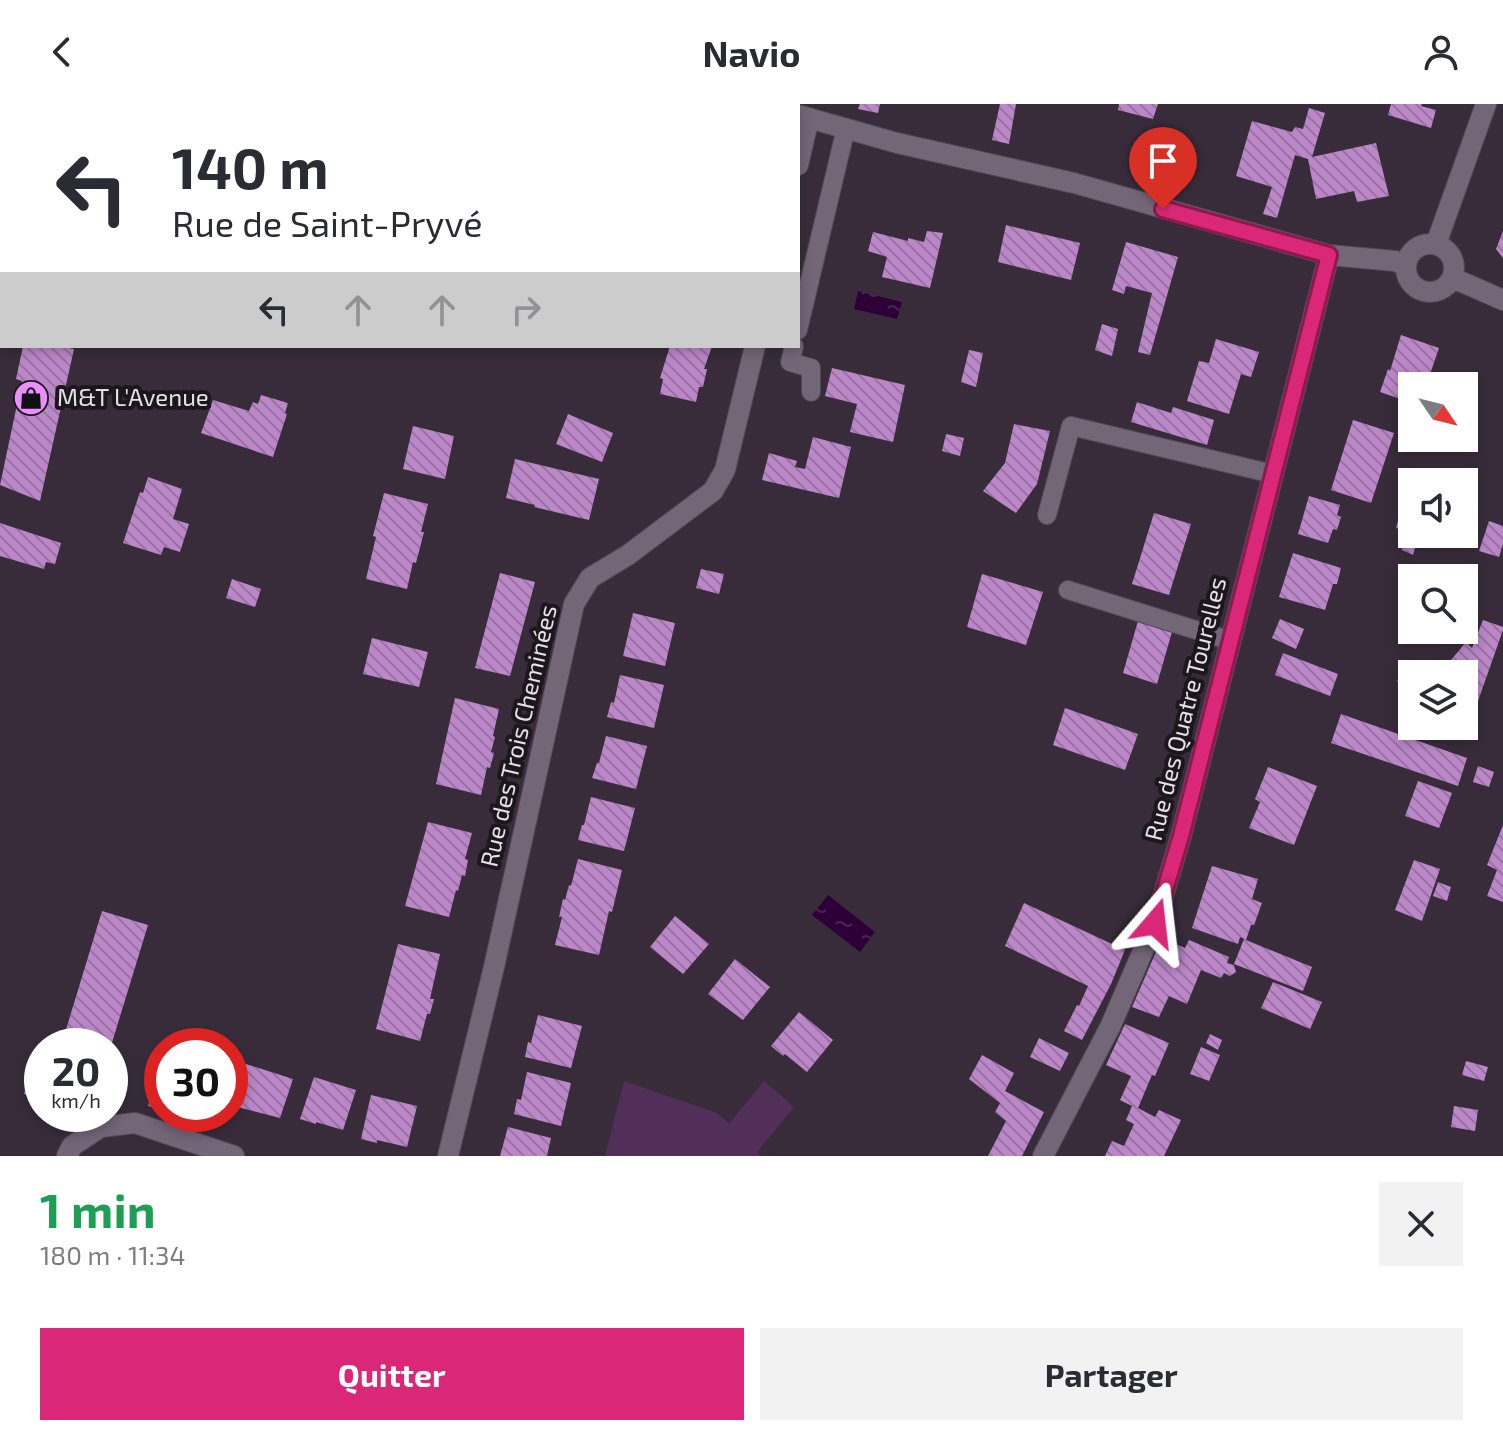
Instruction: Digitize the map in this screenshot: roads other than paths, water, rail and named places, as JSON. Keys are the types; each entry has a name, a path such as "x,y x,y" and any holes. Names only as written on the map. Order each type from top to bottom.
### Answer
{"street":[{"path":"1436,244 1486,104"},
{"path":"800,149 804,116 897,143 1074,183 1329,255 1395,261 1406,266"},
{"path":"1436,244 1452,258 1454,273 1439,290 1423,291 1410,281 1406,266 1409,257 1420,246 1436,244"},
{"name":"Rue des Quatre Tourelles","path":"1043,1156 1111,1025 1155,923 1181,836 1329,255"},
{"path":"1451,280 1503,300"},
{"name":"Rue des Trois Cheminées","path":"448,1156 494,967 574,604 590,578 628,555 713,491 725,470 755,348"},
{"path":"67,1156 72,1146 101,1127 135,1123 234,1156"}],"lane":[{"path":"800,322 846,128"},
{"path":"794,348 790,362 811,368 811,392"},
{"path":"1047,515 1071,426 1273,474"},
{"path":"1068,590 1231,641"}],"water":[{"path":"858,291 902,302 897,319 854,309"},
{"path":"828,895 875,932 860,952 812,915"}],"place":[{"name":"M&T L'Avenue","path":"31,398"}]}
